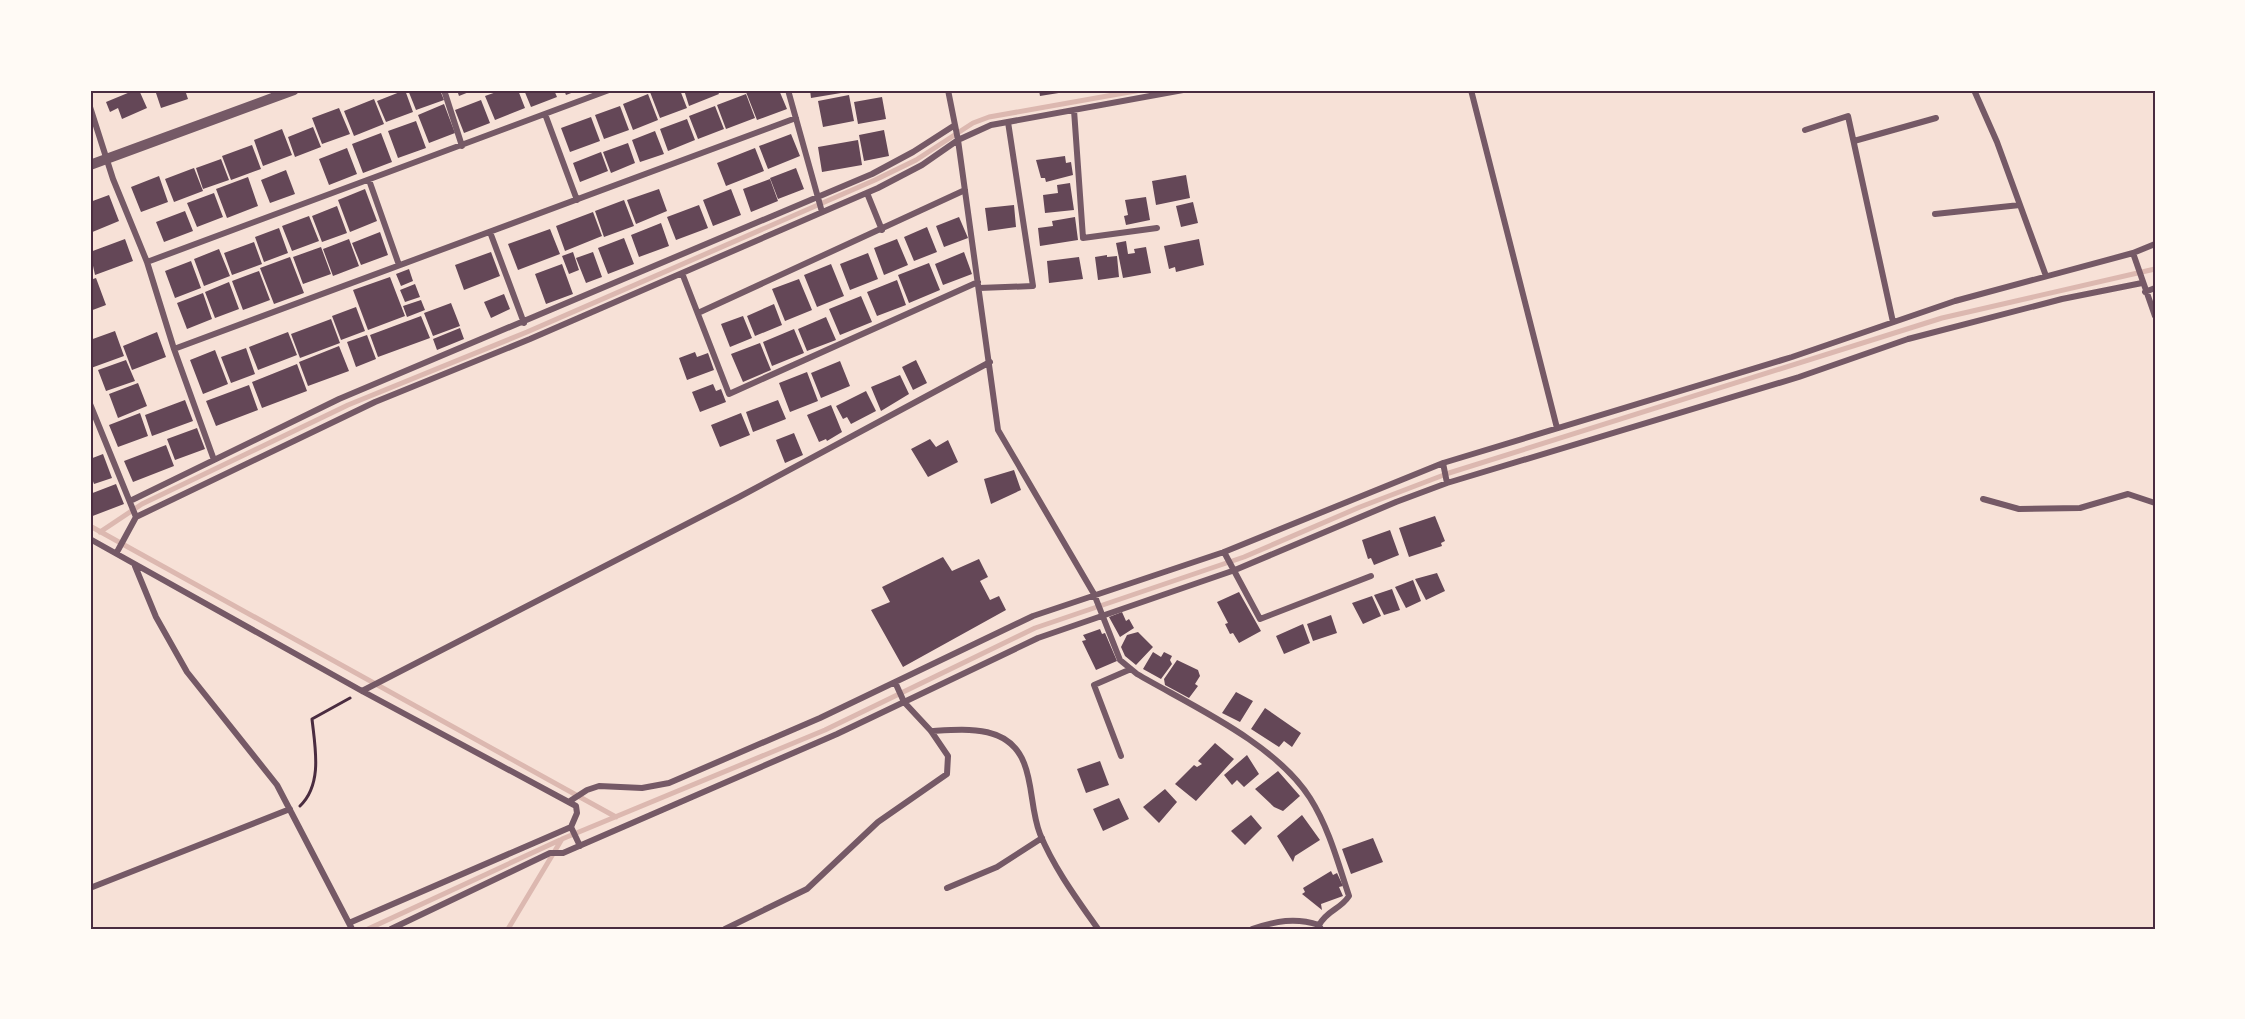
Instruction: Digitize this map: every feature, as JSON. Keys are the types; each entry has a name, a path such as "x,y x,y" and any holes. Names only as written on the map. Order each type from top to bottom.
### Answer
{"street":[{"path":"90,165 294,90"},
{"path":"444,90 462,146"},
{"path":"147,262 609,90"},
{"path":"788,90 820,204"},
{"path":"948,90 957,133 998,430 1096,597 1120,660 1131,669 1261,746 1309,796 1324,824 1349,896 1343,905 1326,912 1320,927 1303,920 1278,921 1252,929"},
{"path":"117,551 136,515 375,402 450,373 682,273 820,204 914,152 957,133 1183,90"},
{"path":"1471,90 1557,428"},
{"path":"1974,90 2046,276"},
{"path":"90,107 147,262 174,349 214,460"},
{"path":"1074,110 1083,238 1157,228"},
{"path":"545,114 577,200"},
{"path":"1804,130 1848,116 1893,322"},
{"path":"174,349 796,118"},
{"path":"1854,141 1936,118"},
{"path":"682,273 729,394 979,285 1033,286 1008,122"},
{"path":"131,503 339,399 820,204 867,193 922,165 957,133"},
{"path":"369,180 399,266"},
{"path":"698,314 965,190"},
{"path":"867,193 882,230"},
{"path":"1935,214 2020,205"},
{"path":"490,232 524,323"},
{"path":"90,539 117,551 135,566 364,690 554,797 573,800 582,793 599,786 642,788 669,783 896,685 1033,616 1226,555 1443,466 1557,428 1792,357 1954,301 2133,253 2155,244"},
{"path":"2133,253 2155,316"},
{"path":"391,929 554,853 563,854 578,844 788,756 1038,638 1102,613 1234,568 1447,481 1777,384 1908,339 2141,281"},
{"path":"2145,292 2155,288"},
{"path":"364,690 739,497 990,362"},
{"path":"90,404 136,515"},
{"path":"1443,466 1447,481"},
{"path":"1983,500 2019,509 2080,508 2128,494 2155,503"},
{"path":"1226,555 1260,619 1371,576"},
{"path":"135,566 156,617 188,672 277,785 351,926 572,829"},
{"path":"1121,756 1094,685 1131,669"},
{"path":"725,929 807,889 878,822 947,774 948,756 931,731 903,700 896,685"},
{"path":"931,731 977,729 993,732 1012,745 1024,762 1034,818 1042,838 1066,881 1098,929"},
{"path":"573,800 577,813 572,829 578,844"},
{"path":"90,888 291,811"},
{"path":"947,888 997,867 1042,838"}],"path":[{"path":"291,811 303,803 312,789 316,768 312,719 364,690"}],"building":[{"path":"139,90 147,108 122,119 118,108 110,112 106,102"},
{"path":"155,90 194,90 186,93 188,99 161,108"},
{"path":"405,90 413,112 386,122 377,101"},
{"path":"408,90 440,90 444,100 416,110"},
{"path":"457,90 474,90 459,96"},
{"path":"502,90 518,90 525,108 495,120 485,96"},
{"path":"524,90 554,90 557,97 531,107"},
{"path":"564,90 579,90 566,95"},
{"path":"680,90 687,108 660,118 650,92"},
{"path":"684,90 717,90 719,94 689,106"},
{"path":"779,90 787,109 757,120 746,92"},
{"path":"810,90 847,90 847,92 811,98"},
{"path":"1039,90 1071,90 1071,91 1040,96"},
{"path":"648,94 658,120 633,130 623,104"},
{"path":"746,94 755,118 726,129 717,105"},
{"path":"849,95 854,121 823,127 818,101"},
{"path":"882,97 886,119 858,124 854,102"},
{"path":"374,99 384,124 354,136 344,111"},
{"path":"481,100 490,123 464,133 455,110"},
{"path":"444,104 455,133 429,143 418,115"},
{"path":"620,106 629,130 604,139 595,115"},
{"path":"715,106 724,129 698,139 689,116"},
{"path":"339,108 350,134 322,144 312,118"},
{"path":"591,117 600,141 570,152 561,128"},
{"path":"687,119 695,140 668,151 660,129"},
{"path":"416,121 426,148 398,158 388,131"},
{"path":"313,127 321,147 295,157 288,137"},
{"path":"282,129 292,155 263,166 254,140"},
{"path":"884,130 889,156 864,161 859,135"},
{"path":"655,131 664,154 640,162 632,140"},
{"path":"381,133 392,162 363,173 352,144"},
{"path":"791,134 800,156 768,169 759,146"},
{"path":"858,140 862,165 822,172 818,147"},
{"path":"628,143 635,163 611,173 603,152"},
{"path":"252,145 261,169 231,180 222,156"},
{"path":"347,148 357,174 329,185 319,159"},
{"path":"755,148 764,171 726,186 717,163"},
{"path":"601,152 608,171 580,182 573,163"},
{"path":"1065,156 1066,163 1071,162 1073,175 1046,182 1045,178 1041,178 1036,160"},
{"path":"221,159 229,180 203,189 196,168"},
{"path":"194,168 203,191 174,202 165,179"},
{"path":"796,168 804,189 778,199 770,178"},
{"path":"286,170 295,194 270,203 261,180"},
{"path":"1186,175 1190,198 1156,205 1152,181"},
{"path":"159,176 168,202 141,212 131,187"},
{"path":"248,177 258,206 227,218 216,189"},
{"path":"770,179 778,201 751,212 743,189"},
{"path":"1070,183 1074,210 1045,213 1043,195 1058,193 1057,185"},
{"path":"365,189 377,221 350,232 338,200"},
{"path":"659,189 667,211 636,224 627,200"},
{"path":"731,189 741,215 713,226 703,200"},
{"path":"214,193 223,217 197,227 187,203"},
{"path":"109,195 119,221 90,233 90,202"},
{"path":"1146,197 1150,220 1126,225 1124,216 1128,215 1125,200"},
{"path":"624,200 634,226 604,237 595,211"},
{"path":"1193,202 1198,223 1181,227 1176,206"},
{"path":"699,205 708,228 676,240 667,217"},
{"path":"1014,205 1016,227 988,231 985,208"},
{"path":"337,206 347,233 322,242 312,216"},
{"path":"185,211 193,231 164,242 156,222"},
{"path":"593,212 602,236 565,251 556,226"},
{"path":"309,216 319,241 292,251 282,226"},
{"path":"959,217 968,238 944,247 936,226"},
{"path":"1075,217 1078,240 1040,246 1038,228 1053,226 1052,221"},
{"path":"661,223 669,246 639,257 631,235"},
{"path":"927,227 937,252 914,261 904,237"},
{"path":"279,228 288,253 264,262 255,237"},
{"path":"550,229 560,254 518,270 508,244"},
{"path":"380,232 388,255 361,265 352,243"},
{"path":"624,238 634,264 608,274 598,248"},
{"path":"125,239 133,261 95,275 90,252"},
{"path":"349,239 359,266 333,276 323,249"},
{"path":"897,239 908,265 884,275 874,248"},
{"path":"1199,239 1204,265 1176,272 1175,267 1169,269 1164,246"},
{"path":"1126,241 1128,254 1135,253 1134,249 1146,247 1151,273 1123,278 1116,243"},
{"path":"254,242 262,264 232,275 224,253"},
{"path":"321,247 331,274 303,284 293,257"},
{"path":"219,249 230,276 204,286 194,259"},
{"path":"491,252 500,276 464,290 455,265"},
{"path":"573,252 579,270 569,274 562,256"},
{"path":"593,252 602,277 586,283 576,258"},
{"path":"964,252 972,274 943,285 935,264"},
{"path":"868,253 878,279 850,290 840,264"},
{"path":"1107,255 1107,257 1117,256 1119,277 1098,280 1095,257"},
{"path":"290,257 304,293 274,304 260,268"},
{"path":"1079,257 1083,279 1049,283 1047,261"},
{"path":"191,261 201,288 175,298 165,271"},
{"path":"929,263 940,290 909,303 898,275"},
{"path":"562,264 573,294 546,304 535,274"},
{"path":"831,264 844,296 817,307 804,275"},
{"path":"409,269 413,281 401,286 396,274"},
{"path":"259,271 270,300 243,310 232,281"},
{"path":"390,277 405,316 368,330 353,290"},
{"path":"96,278 106,305 90,311 90,280"},
{"path":"799,279 812,310 785,321 772,289"},
{"path":"897,280 906,305 877,316 867,292"},
{"path":"229,282 239,309 215,318 205,292"},
{"path":"415,284 420,297 405,302 400,290"},
{"path":"203,293 212,319 187,329 177,303"},
{"path":"504,294 510,309 491,318 484,302"},
{"path":"861,296 872,322 840,335 829,309"},
{"path":"421,300 425,310 407,317 403,306"},
{"path":"451,303 460,326 433,336 424,313"},
{"path":"774,304 782,325 755,336 747,316"},
{"path":"356,307 365,331 341,340 332,316"},
{"path":"421,316 430,338 378,357 370,335"},
{"path":"743,316 752,338 730,347 721,324"},
{"path":"826,317 836,340 807,351 798,329"},
{"path":"331,319 340,343 300,358 291,334"},
{"path":"460,328 464,339 437,350 433,339"},
{"path":"794,329 804,353 772,366 763,342"},
{"path":"115,331 124,356 91,368 90,340"},
{"path":"157,332 166,357 132,370 123,346"},
{"path":"288,332 297,355 258,370 249,347"},
{"path":"367,335 376,359 356,367 347,342"},
{"path":"760,343 771,370 743,382 731,354"},
{"path":"339,346 349,371 308,386 299,362"},
{"path":"246,348 255,374 231,383 221,357"},
{"path":"215,350 228,384 203,394 190,360"},
{"path":"695,352 697,357 708,353 714,370 687,380 679,358"},
{"path":"126,360 135,381 106,391 98,370"},
{"path":"916,360 927,383 913,390 902,367"},
{"path":"840,361 850,386 821,398 811,373"},
{"path":"297,364 307,391 262,408 252,382"},
{"path":"807,372 818,401 790,412 779,383"},
{"path":"900,375 909,394 881,411 871,387"},
{"path":"138,383 147,406 118,418 109,394"},
{"path":"713,384 716,391 721,389 726,402 700,412 692,392"},
{"path":"249,385 258,410 216,426 206,401"},
{"path":"866,391 876,411 851,424 847,417 843,419 836,406"},
{"path":"185,400 193,421 152,436 145,415"},
{"path":"778,400 786,419 753,432 746,412"},
{"path":"831,405 842,432 827,441 826,439 819,442 807,415"},
{"path":"140,413 148,436 118,447 109,425"},
{"path":"741,413 750,435 720,447 711,425"},
{"path":"197,428 205,449 175,460 167,439"},
{"path":"794,433 803,455 785,463 776,440"},
{"path":"930,439 936,447 948,440 958,462 928,477 911,449"},
{"path":"166,445 174,466 133,482 124,461"},
{"path":"103,454 112,478 94,484 90,473 90,459"},
{"path":"1014,470 1021,490 991,504 984,479"},
{"path":"116,484 124,504 90,517 90,494"},
{"path":"1435,516 1445,541 1441,543 1442,546 1409,557 1399,528"},
{"path":"1390,530 1399,555 1374,565 1371,558 1368,559 1362,540"},
{"path":"943,557 952,571 979,559 988,577 980,581 990,600 999,596 1006,610 903,667 871,610 890,602 882,587"},
{"path":"1437,573 1445,591 1426,600 1415,579"},
{"path":"1413,580 1421,601 1406,608 1395,587"},
{"path":"1392,589 1400,610 1384,615 1374,595"},
{"path":"1239,592 1261,631 1239,643 1233,633 1230,634 1225,624 1228,623 1217,602"},
{"path":"1372,596 1381,616 1363,624 1352,603"},
{"path":"1122,612 1126,621 1129,619 1134,628 1120,637 1109,617"},
{"path":"1331,615 1337,633 1313,641 1307,624"},
{"path":"1303,624 1310,643 1284,654 1276,636"},
{"path":"1100,629 1102,634 1105,633 1117,661 1096,670 1082,641 1086,640 1083,635"},
{"path":"1138,632 1153,647 1136,665 1125,656 1121,647 1127,635"},
{"path":"1153,652 1161,657 1164,652 1172,656 1170,660 1172,664 1161,679 1143,669"},
{"path":"1177,660 1198,670 1200,676 1195,684 1198,686 1189,698 1165,685 1164,679"},
{"path":"1236,692 1253,701 1240,722 1222,713"},
{"path":"1265,708 1301,733 1292,747 1284,741 1279,747 1251,729"},
{"path":"1215,743 1234,759 1196,801 1175,784 1194,765 1197,767 1202,764 1198,761"},
{"path":"1247,755 1259,774 1244,787 1237,780 1232,785 1224,775"},
{"path":"1100,761 1109,785 1086,793 1077,769"},
{"path":"1278,771 1300,796 1283,811 1274,807 1255,789"},
{"path":"1165,789 1177,802 1159,823 1143,807"},
{"path":"1119,798 1129,819 1103,831 1093,809"},
{"path":"1251,815 1262,828 1245,845 1231,831"},
{"path":"1302,815 1320,840 1295,856 1293,862 1277,836"},
{"path":"1373,838 1383,862 1351,874 1342,849"},
{"path":"1331,871 1333,875 1337,873 1343,886 1339,887 1343,896 1321,904 1322,910 1302,894 1305,892 1303,888"}],"waterway":[{"path":"100,532 142,504 348,405 527,332 875,180 916,160 973,123 989,117 1141,90"},
{"path":"508,929 562,839 825,730 1035,628 1244,557 1360,507 1449,473 1942,318 2155,269"},
{"path":"90,526 616,817"},
{"path":"368,929 560,840"}]}
